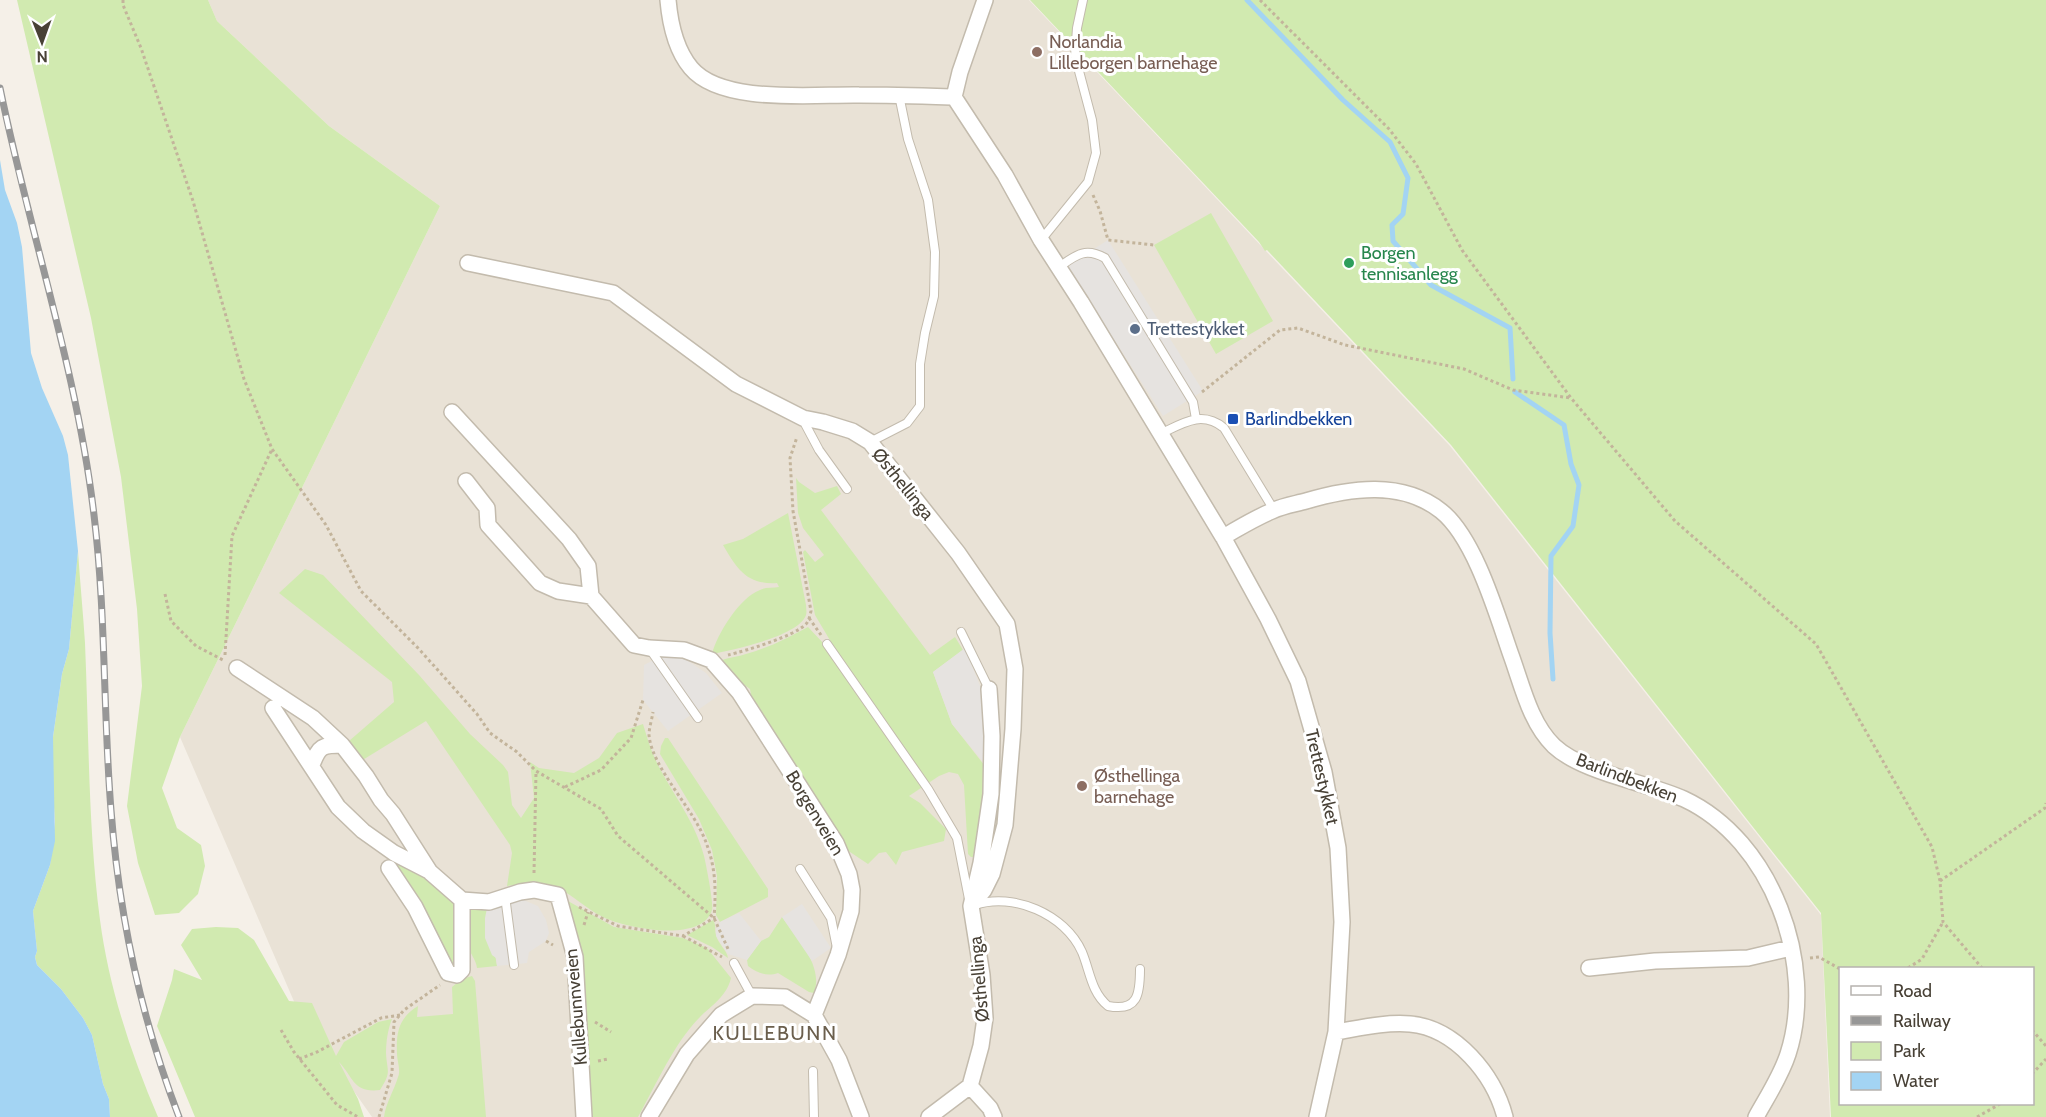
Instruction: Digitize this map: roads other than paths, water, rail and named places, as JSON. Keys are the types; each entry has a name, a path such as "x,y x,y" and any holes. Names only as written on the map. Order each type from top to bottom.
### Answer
{"street":[{"path":"668,0 670,16 681,52 692,69 729,90 774,95 954,97 960,72 985,0"},
{"name":"Trettestykket","path":"954,97 1005,175 1041,240 1223,537 1268,619 1298,681 1324,772 1338,848 1342,922 1336,1032 1317,1117"},
{"name":"Østhellinga","path":"468,262 613,293 736,384 803,418 852,431 870,442 958,553 1007,624 1015,669 1013,729 1005,825 992,874 984,890 970,906"},
{"path":"452,412 569,539 588,566 591,596 558,591 540,583 488,525 487,508 466,481"},
{"name":"Barlindbekken","path":"1223,537 1274,510 1338,492 1372,488 1397,492 1420,500 1442,512 1460,534 1479,566 1528,704 1540,727 1554,746 1599,771 1647,785 1707,812 1752,854 1784,916 1797,978 1793,1033 1788,1055 1756,1117"},
{"name":"Borgenveien","path":"591,596 634,645 684,650 711,660 739,692 836,843 849,874 852,890 851,911 838,955 814,1015"},
{"path":"231,664 313,718 342,745 393,814 430,872"},
{"name":"Østhellinga","path":"970,1086 981,1046 985,1018 982,975 970,906 981,863 991,794 992,736 988,689"},
{"path":"273,708 338,807 363,831 394,853 430,872 462,900 489,902 505,896"},
{"path":"312,765 317,751 326,745 342,745"},
{"path":"389,868 415,907 448,973 457,975 462,970 462,900"},
{"name":"Kullebunnveien","path":"505,896 534,890 558,895 575,957 584,1117"},
{"path":"1588,968 1655,961 1748,958 1791,948"},
{"path":"649,1117 687,1054 721,1015 752,996 785,997 814,1015 839,1060 861,1117"},
{"path":"1336,1032 1383,1024 1412,1024 1434,1031 1459,1045 1475,1062 1494,1087 1505,1117"},
{"path":"929,1117 970,1086 990,1108 994,1117"}],"lane":[{"path":"1041,240 1088,182 1096,153 1092,120 1076,56 1077,28 1083,0"},
{"path":"870,442 907,423 920,406 920,364 934,296 935,252 928,200 908,139 899,95"},
{"path":"1059,267 1082,252 1096,253 1105,258 1193,402 1197,419"},
{"path":"803,418 819,450 847,489"},
{"path":"1160,434 1197,419 1215,420 1224,428 1274,510"},
{"path":"961,632 988,689"},
{"name":"Østhellinga","path":"827,644 928,789 957,837 970,906"},
{"path":"650,648 698,718"},
{"path":"800,868 831,918 838,955"},
{"path":"505,896 514,965"},
{"path":"970,906 988,900 1002,900 1032,909 1058,921 1078,946 1096,992 1108,1006 1126,1007 1133,1003 1138,996 1140,969"},
{"path":"735,963 752,996"},
{"path":"813,1071 814,1117"}],"water":[{"path":"0,160 5,190 17,223 22,247 31,353 68,455 78,551 69,649 62,674 53,737 55,841 50,865 33,911 37,951 35,957 37,965 61,989 83,1018 92,1035 103,1084 109,1099 110,1117 0,1117"}],"waterway":[{"name":"Barlindbekken","path":"1247,0 1343,100 1390,142 1408,178 1403,214 1392,225 1393,241 1431,285 1510,328 1513,379"},
{"name":"Barlindbekken","path":"1515,392 1564,425 1571,464 1579,485 1573,526 1551,556 1550,633 1553,679"}],"railway":[{"path":"0,88 64,354 86,461 98,552 108,773 120,889 143,1004 165,1080 179,1117"}],"place":[{"name":"Norlandia Lilleborgen barnehage","path":"1037,52"},
{"name":"Borgen tennisanlegg","path":"1349,263"},
{"name":"Trettestykket","path":"1135,329"},
{"name":"Barlindbekken","path":"1233,419"},
{"name":"Østhellinga barnehage","path":"1082,786"}],"district":[{"name":"KULLEBUNN","path":"775,1033"}]}
